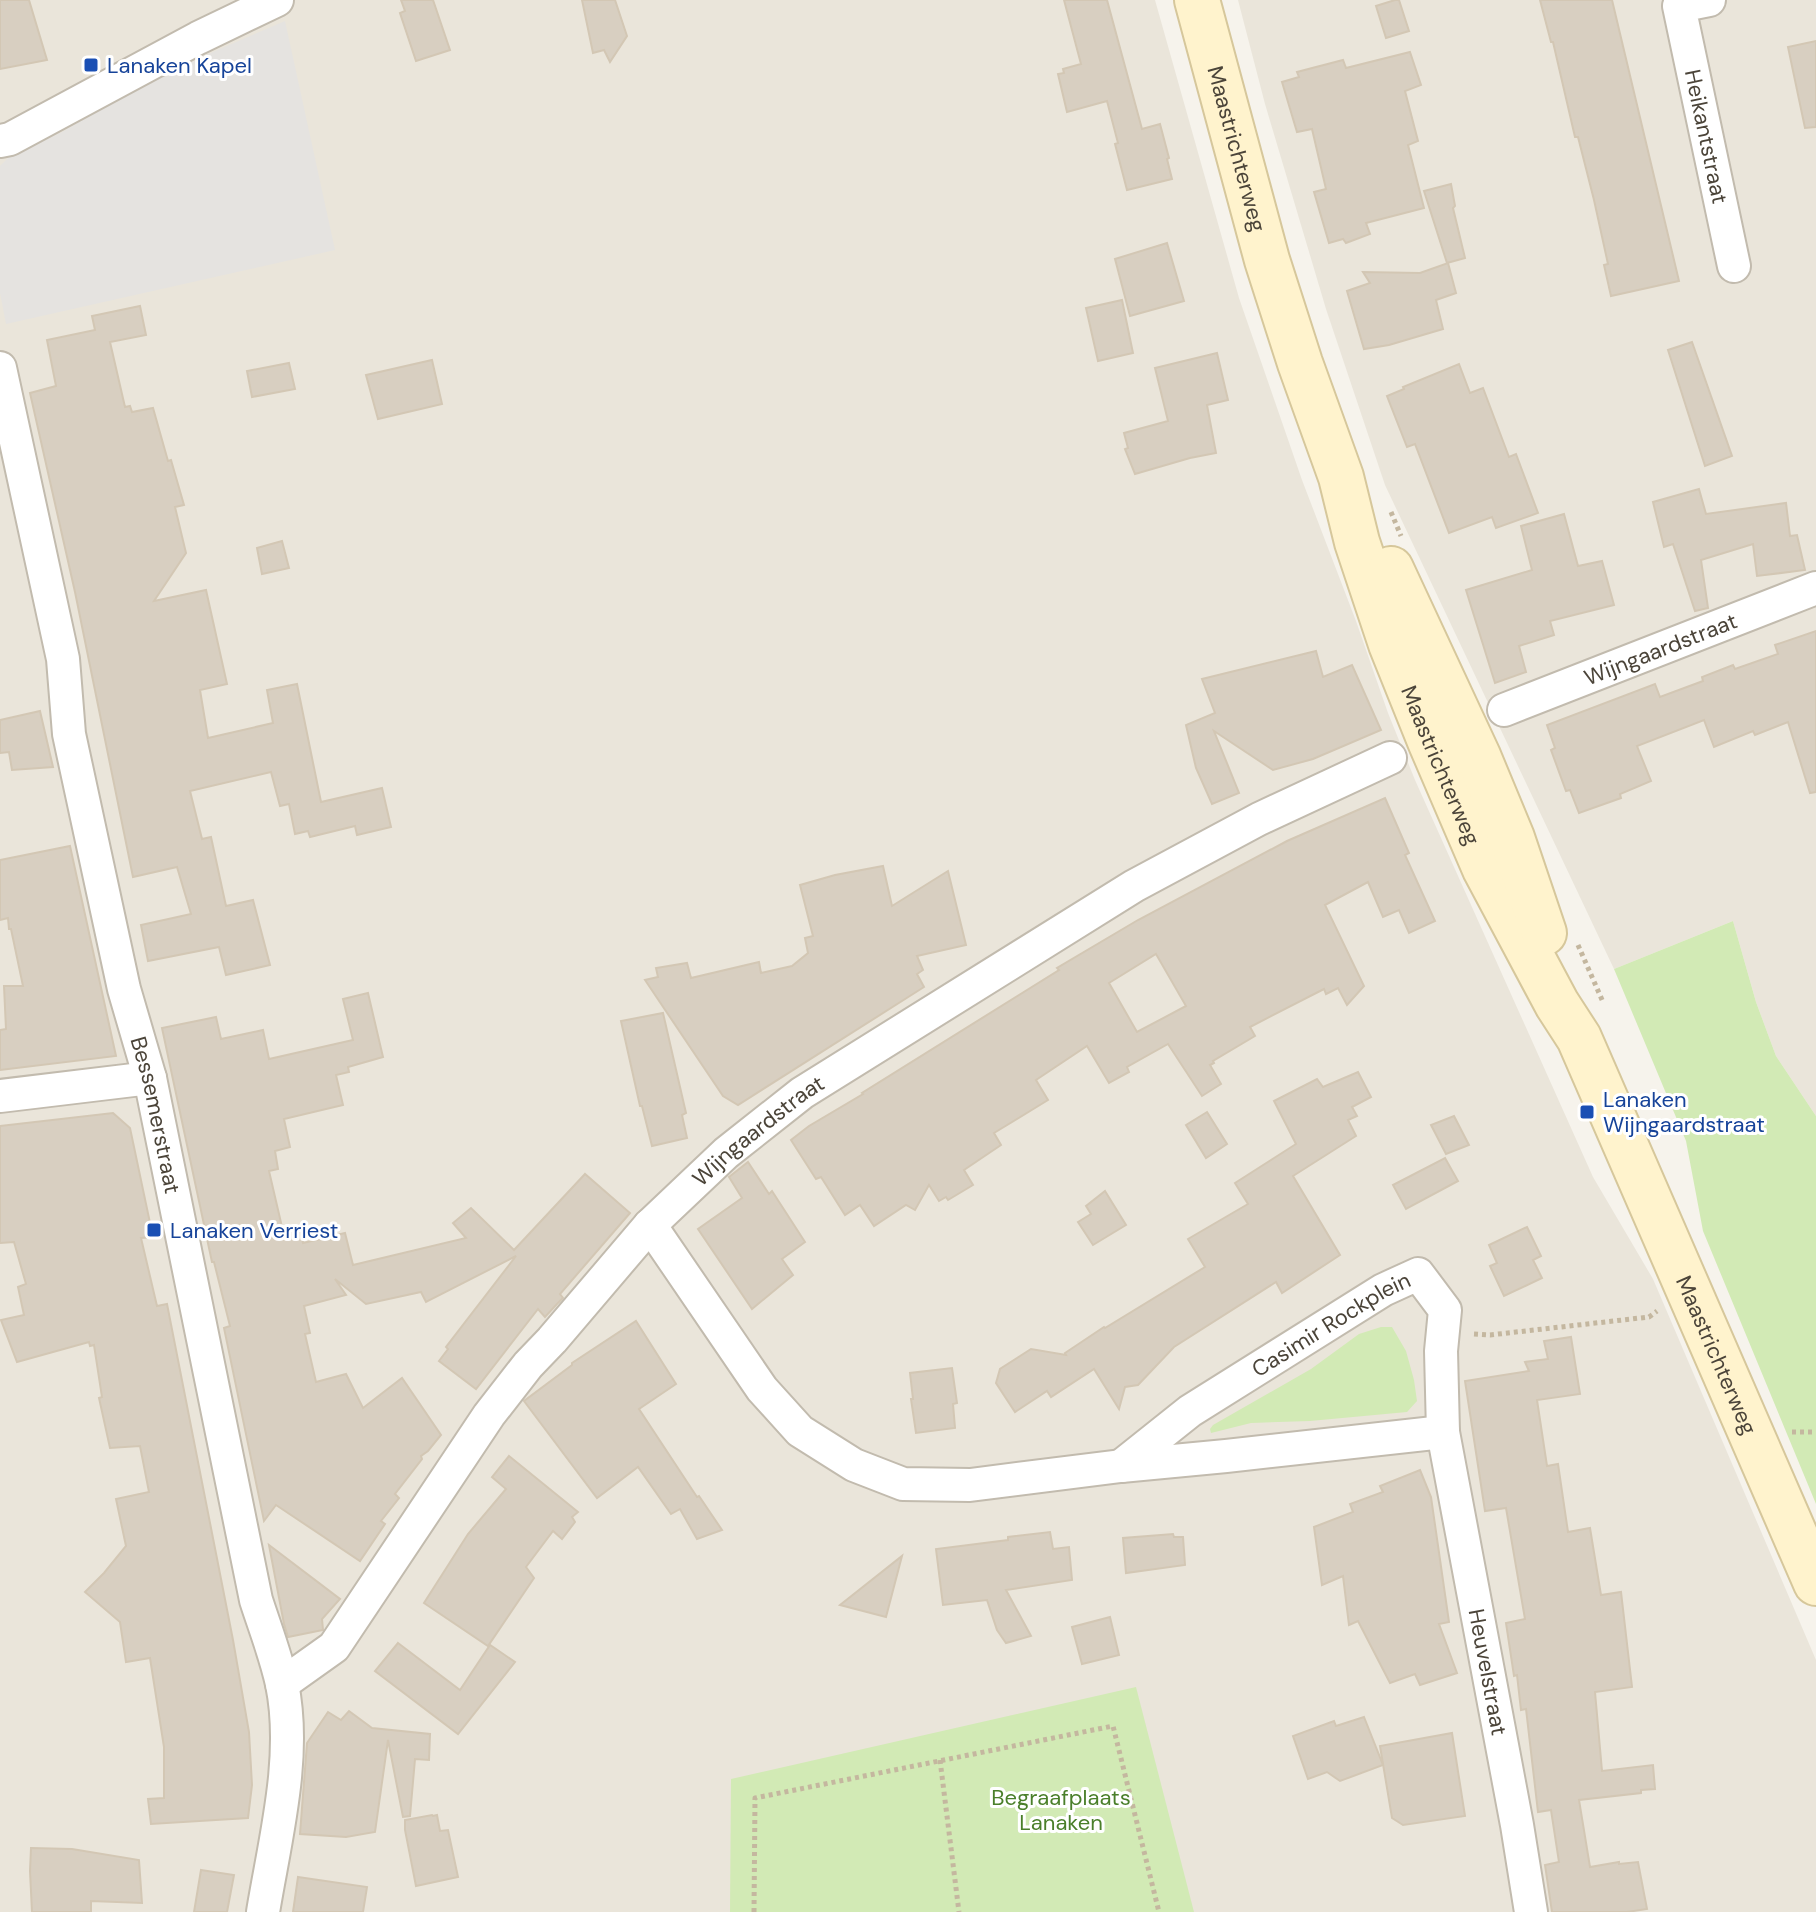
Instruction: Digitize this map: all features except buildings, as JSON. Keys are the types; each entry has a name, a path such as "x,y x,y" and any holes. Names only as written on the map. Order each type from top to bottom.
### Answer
{"main road":[{"name":"Maastrichterweg","path":"1197,0 1267,260 1341,477 1357,542 1391,644 1485,869 1557,1004 1579,1038 1816,1583"}],"street":[{"path":"0,141 10,139 198,38 277,0"},
{"name":"Heikantstraat","path":"1689,2 1734,266"},
{"name":"Bessemerstraat","path":"0,368 63,659 69,734 124,989 150,1078 256,1600 282,1684 287,1725 286,1770 263,1912"},
{"name":"Wijngaardstraat","path":"1504,710 1816,588"},
{"name":"Wijngaardstraat","path":"282,1684 334,1647 489,1415 528,1365 650,1225 726,1153 802,1093 1134,886 1259,819 1390,758"},
{"path":"0,1096 150,1078"},
{"path":"650,1225 762,1389 800,1431 854,1465 903,1484 970,1485 1443,1432"},
{"name":"Casimir Rockplein","path":"1121,1466 1190,1411 1383,1290 1418,1274 1445,1310 1441,1351 1443,1432"},
{"name":"Heuvelstraat","path":"1443,1432 1531,1912"}],"path":[{"path":"1443,1333 1490,1335 1649,1317 1660,1308 1678,1267"},
{"path":"754,1912 755,1798 1113,1726 1159,1912"},
{"path":"940,1760 959,1912"}],"shaded area":[{"path":"0,0 1155,0 1239,298 1388,713 1593,1177 1653,1279 1816,1660 1816,1912 0,1912"},
{"path":"1238,0 1816,0 1816,1116 1776,1056 1756,1002 1733,921 1614,969 1385,485 1326,309 1265,104"},
{"path":"285,21 335,250 6,324 0,293 0,166 8,158 62,132 133,91"}],"green space":[{"path":"1733,921 1756,1002 1776,1056 1816,1116 1816,1504 1703,1231 1686,1141 1614,969"},
{"path":"1392,1327 1406,1351 1417,1401 1407,1412 1251,1423 1211,1433 1213,1425 1311,1369 1359,1334"},
{"name":"Begraafplaats Lanaken","path":"1136,1687 1194,1912 730,1912 731,1779"}],"place":[{"name":"Lanaken Kapel","path":"91,65"},
{"name":"Lanaken Wijngaardstraat","path":"1587,1112"},
{"name":"Lanaken Verriest","path":"154,1230"}]}
